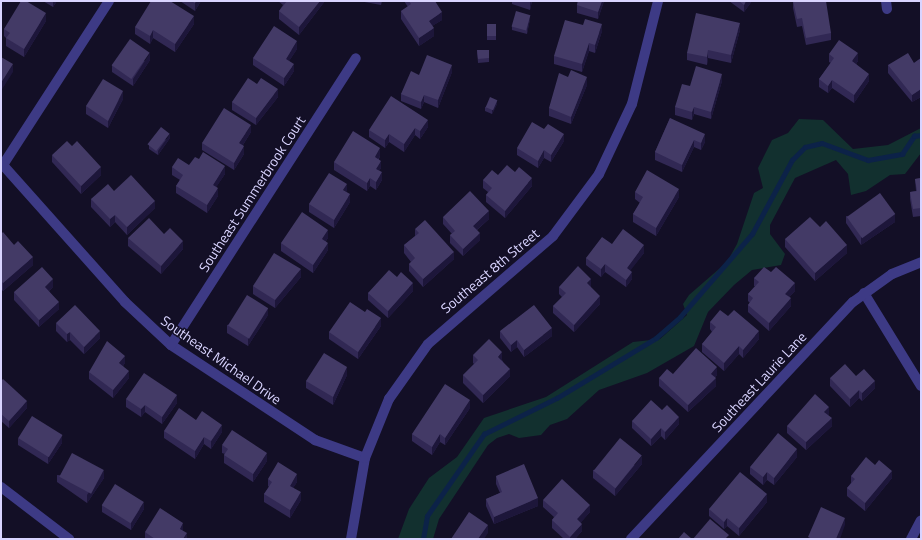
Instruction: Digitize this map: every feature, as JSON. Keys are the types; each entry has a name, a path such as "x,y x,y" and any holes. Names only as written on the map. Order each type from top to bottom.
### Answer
{"street":[{"name":"Southeast Michael Drive","path":"109,1 3,165 124,302 171,345 315,440 365,458"},
{"name":"Southeast 8th Street","path":"351,539 365,458 389,399 428,344 553,236 599,174 632,104 658,1"},
{"name":"Southeast Summerbrook Court","path":"171,345 356,58"},
{"name":"Southeast Laurie Lane","path":"631,539 864,293 892,274 921,262"},
{"path":"864,293 921,386"},
{"path":"1,487 69,539"},
{"path":"911,539 921,520"}],"green space":[{"path":"799,119 823,120 853,149 888,145 921,128 921,153 905,174 890,175 866,191 851,195 848,174 836,160 795,178 770,225 770,234 785,254 781,265 752,270 734,285 708,312 694,346 647,373 599,390 567,419 550,425 541,435 519,438 509,434 497,438 488,445 439,519 433,539 398,539 409,509 429,478 457,457 484,418 546,397 633,342 660,339 687,315 683,304 689,295 727,262 737,244 754,193 763,188 758,168 772,140 788,133"}],"building":[{"path":"21,1 26,1 46,13 24,49 6,38 10,33 4,29"},
{"path":"151,1 170,1 194,16 175,44 153,30 150,36 135,27"},
{"path":"287,1 320,1 299,27 279,11"},
{"path":"409,1 435,1 442,12 429,21 434,28 419,38 401,11 411,4"},
{"path":"578,1 602,1 598,12 577,5"},
{"path":"739,1 746,1 744,5"},
{"path":"793,1 826,1 831,33 806,38 802,18 797,19"},
{"path":"516,11 530,15 526,31 512,26"},
{"path":"696,13 740,23 731,55 708,50 707,57 687,53"},
{"path":"585,19 602,24 595,45 589,43 582,64 554,56 565,20 583,25"},
{"path":"487,24 496,24 496,36 487,36"},
{"path":"274,26 297,41 286,59 294,64 284,78 253,58"},
{"path":"130,39 150,53 131,79 112,65"},
{"path":"839,40 858,53 852,61 869,74 854,95 832,80 828,86 819,79 834,58 829,54"},
{"path":"477,50 489,50 489,58 478,59"},
{"path":"908,53 914,63 921,58 921,89 912,95 888,65"},
{"path":"427,55 452,65 438,100 424,95 421,102 401,94 411,71 419,75"},
{"path":"1,57 13,64 1,83"},
{"path":"696,66 722,74 711,112 694,107 692,112 675,107 682,84 690,86"},
{"path":"571,70 587,77 571,117 549,108 559,73 568,77"},
{"path":"248,78 257,84 261,78 278,89 256,118 232,102"},
{"path":"103,79 123,91 108,121 86,106"},
{"path":"391,96 428,120 420,131 415,128 404,144 389,134 385,140 369,130"},
{"path":"490,97 497,100 493,110 486,107"},
{"path":"224,108 251,125 239,143 244,146 234,163 202,143"},
{"path":"670,118 705,134 701,143 694,140 682,165 655,152"},
{"path":"532,122 544,129 548,124 564,134 551,155 544,150 538,161 517,148"},
{"path":"161,127 170,134 156,151 147,144"},
{"path":"353,131 380,148 375,157 381,161 376,169 382,172 376,182 370,178 367,183 334,162"},
{"path":"67,141 72,146 77,141 101,167 81,186 52,155"},
{"path":"203,152 225,166 213,185 218,188 207,205 176,186 183,175 172,167 178,158 189,165 195,157 199,159"},
{"path":"507,165 515,172 519,167 532,178 505,211 486,195 492,188 483,180 492,170 498,175"},
{"path":"647,170 679,189 656,228 633,214 643,197 635,192"},
{"path":"329,173 347,184 343,190 350,194 334,220 309,204"},
{"path":"131,175 155,201 127,227 115,215 110,219 91,199 108,184 114,191"},
{"path":"921,178 921,208 913,209 910,192 917,191 915,179"},
{"path":"470,191 489,211 473,226 480,233 463,249 450,235 455,231 443,217"},
{"path":"880,193 895,214 862,238 847,217"},
{"path":"302,212 328,230 322,239 328,243 313,265 281,243"},
{"path":"810,217 820,227 826,221 847,245 815,273 785,239"},
{"path":"149,218 164,234 170,228 183,241 161,266 128,238"},
{"path":"425,220 454,252 423,279 409,264 415,258 404,245 419,233 415,229"},
{"path":"623,229 644,245 627,268 632,272 626,280 605,264 601,269 586,258 602,237 612,244"},
{"path":"3,232 14,245 18,241 33,257 3,283 1,281 1,234"},
{"path":"274,253 301,269 275,300 253,286"},
{"path":"578,266 591,279 587,283 600,296 574,325 553,306 566,293 559,287"},
{"path":"42,267 53,279 45,287 59,302 39,320 14,292"},
{"path":"764,267 771,272 776,267 795,283 785,294 791,298 769,323 748,305 753,298 748,294 759,282 754,278"},
{"path":"389,270 397,277 401,272 413,283 388,311 368,293"},
{"path":"247,295 268,308 249,339 228,326"},
{"path":"350,302 365,312 367,309 381,318 358,352 329,332"},
{"path":"75,305 100,331 84,347 70,332 67,334 56,323"},
{"path":"534,305 552,328 524,350 517,340 511,345 500,331"},
{"path":"720,310 728,316 734,310 759,331 743,350 739,346 724,363 702,344 716,327 710,322"},
{"path":"489,339 502,352 498,357 510,369 483,395 463,375 478,360 473,355"},
{"path":"107,341 125,356 119,363 129,371 113,390 89,372"},
{"path":"696,348 717,367 711,374 716,378 688,405 659,378 667,369 673,374"},
{"path":"324,353 347,367 333,397 306,381"},
{"path":"845,364 856,376 864,369 875,381 862,393 859,390 850,399 830,378"},
{"path":"144,373 177,395 162,417 145,405 141,409 126,399"},
{"path":"3,379 27,401 9,421 1,414 1,381"},
{"path":"445,384 470,400 445,438 440,434 432,447 412,434"},
{"path":"815,394 829,407 824,412 832,418 806,442 787,426"},
{"path":"651,400 662,410 667,405 679,417 665,432 661,428 651,439 632,421"},
{"path":"179,408 196,420 202,411 222,425 211,441 204,437 195,451 164,431"},
{"path":"32,416 63,435 49,457 18,438"},
{"path":"232,430 267,453 253,474 224,455 228,449 222,445"},
{"path":"778,433 797,449 774,478 767,472 763,477 750,467"},
{"path":"620,438 642,456 615,488 594,471"},
{"path":"72,453 104,470 91,494 59,477"},
{"path":"866,457 875,465 879,460 892,471 865,503 847,488 855,479 851,476"},
{"path":"278,462 297,474 290,486 301,492 290,510 264,494 272,482 268,479"},
{"path":"524,464 538,498 494,517 486,499 502,492 496,476"},
{"path":"740,472 767,494 739,528 727,518 724,522 709,509"},
{"path":"562,479 590,505 577,519 582,524 570,537 552,520 558,513 543,500"},
{"path":"115,484 144,502 131,523 102,505"},
{"path":"821,507 845,518 836,539 812,539 808,537"},
{"path":"160,508 183,523 180,529 187,533 183,539 155,539 145,532"},
{"path":"469,512 488,525 478,539 451,539"},
{"path":"710,519 729,535 725,539 693,539"},
{"path":"684,532 692,539 678,539"}],"waterway":[{"path":"423,539 427,516 484,434 557,398 656,338 680,317 752,234 792,160 805,147 822,143 868,160 902,154 914,136 921,135"}]}
